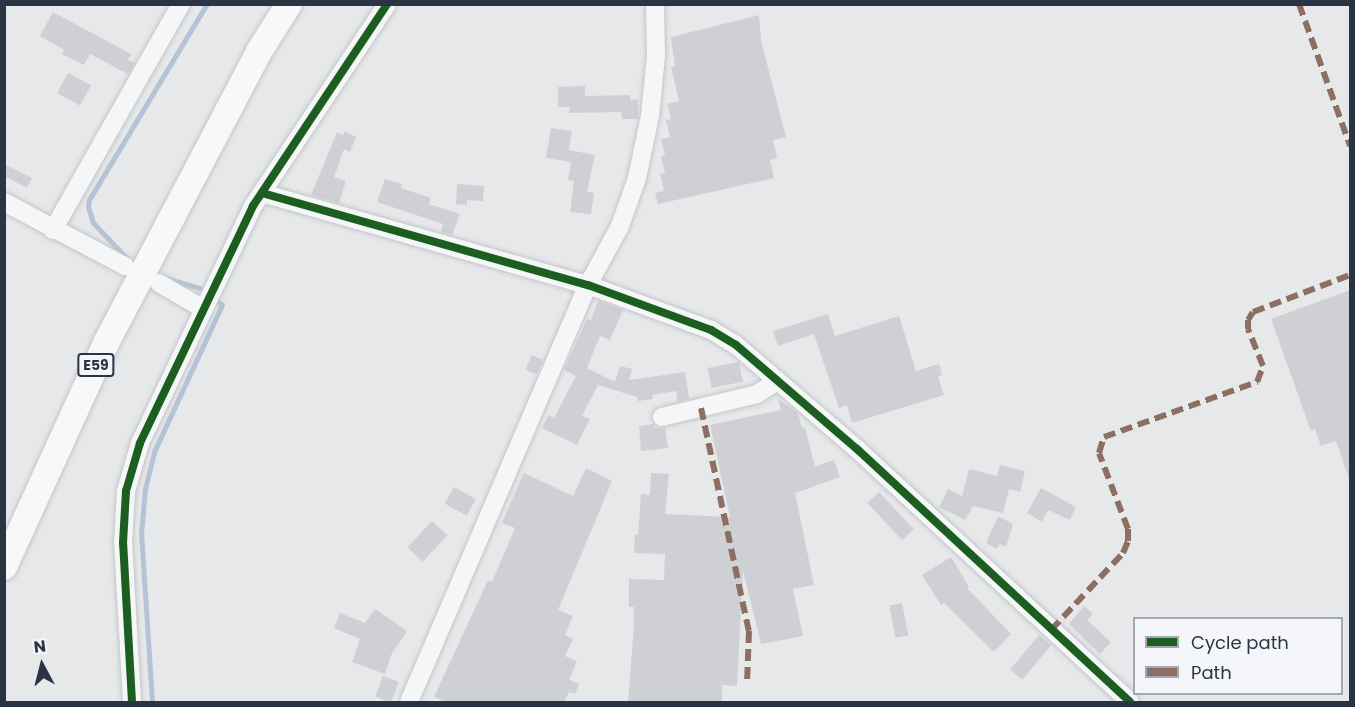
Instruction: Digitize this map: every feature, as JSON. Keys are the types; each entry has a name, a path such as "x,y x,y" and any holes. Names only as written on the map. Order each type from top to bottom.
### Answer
{"highway":[{"name":"E59","path":"4,567 106,343 260,50 289,4"},
{"name":"E59","path":"197,167 304,4"}],"street":[{"path":"53,230 181,4"},
{"path":"132,702 124,567 126,492 140,443 202,308 262,193 387,4"},
{"path":"409,702 588,285 620,226 637,178 650,116 656,56 655,4"},
{"path":"262,193 588,285 711,330 736,345 857,449 1130,702"},
{"path":"4,202 124,266"},
{"path":"159,283 202,308"},
{"path":"662,417 757,394 777,381"}],"building":[{"path":"53,12 131,54 128,60 135,63 128,74 90,54 84,65 62,54 64,50 40,36"},
{"path":"759,15 761,41 786,137 773,140 777,158 770,160 774,178 658,204 655,193 664,191 660,174 665,173 661,156 665,155 661,139 670,137 666,120 671,119 667,104 679,101 671,67 675,66 671,37"},
{"path":"68,73 91,85 80,106 57,93"},
{"path":"585,86 585,96 630,95 630,100 638,99 638,119 622,119 621,112 569,113 570,107 558,107 558,87"},
{"path":"551,128 572,131 569,150 595,155 587,192 594,193 591,214 570,212 574,181 568,180 571,162 546,158"},
{"path":"345,131 356,137 350,152 344,149 334,177 346,181 339,203 311,195 337,132 343,135"},
{"path":"4,164 32,178 27,188 4,176"},
{"path":"385,179 402,184 401,188 431,198 429,204 460,214 452,235 441,232 443,224 377,202"},
{"path":"457,184 484,186 483,201 467,200 467,205 456,204"},
{"path":"1350,290 1349,479 1336,441 1321,446 1315,429 1311,431 1271,319"},
{"path":"598,301 623,310 610,340 600,336 587,368 615,382 620,366 632,369 629,380 685,372 689,399 678,402 676,391 652,395 653,399 638,401 637,397 598,385 582,416 590,419 577,445 542,428 549,415 554,418 576,376 564,370 587,319 591,320"},
{"path":"828,314 835,336 899,316 916,371 939,364 942,375 938,377 944,395 852,423 847,405 839,408 814,334 778,346 773,331"},
{"path":"532,355 543,360 536,374 525,370"},
{"path":"739,362 743,382 711,388 708,368"},
{"path":"778,399 798,413 802,428 805,427 815,467 834,460 840,477 795,493 814,585 793,589 803,636 761,644 743,571 737,686 722,685 722,702 628,702 634,626 634,607 629,607 629,579 664,580 665,554 634,553 635,535 638,535 641,494 650,495 651,473 669,474 665,514 730,517 710,425 781,410"},
{"path":"654,424 655,428 665,428 668,448 641,451 639,426"},
{"path":"1000,465 1025,471 1020,492 1009,489 1003,513 973,506 965,520 939,507 948,489 962,496 969,469 997,476"},
{"path":"586,468 612,481 558,610 573,616 565,635 573,639 565,656 577,661 569,680 579,684 575,694 569,692 564,702 447,702 434,697 488,580 492,582 515,528 502,523 524,473 573,496"},
{"path":"454,487 476,499 467,516 445,504"},
{"path":"1041,488 1076,507 1070,520 1048,510 1042,522 1027,513"},
{"path":"879,492 914,529 902,540 867,503"},
{"path":"998,516 1013,524 1006,547 1000,544 997,549 986,543"},
{"path":"432,521 447,535 423,562 407,547"},
{"path":"951,557 969,587 967,588 1011,634 994,652 944,603 941,605 922,575"},
{"path":"902,603 908,635 896,638 889,605"},
{"path":"1084,606 1093,614 1087,620 1111,642 1100,654 1069,624"},
{"path":"375,609 407,631 392,653 385,674 352,662 360,639 334,628 340,613 365,623"},
{"path":"1039,635 1051,645 1022,680 1010,669"},
{"path":"383,676 399,682 391,702 375,697"}],"waterway":[{"path":"126,258 93,223 88,207 89,200 207,4"},
{"path":"165,278 200,288"},
{"path":"152,702 141,534 145,489 154,452 222,305 219,303"}],"marked path":[{"path":"1299,4 1350,146"},
{"path":"1051,630 1123,553 1128,541 1128,529 1099,453 1104,437 1257,382 1263,366 1248,329 1248,320 1253,312 1350,275"},
{"path":"701,408 749,631 747,684"}],"cycle path":[{"path":"132,702 123,543 126,491 140,443 253,206 387,4"},
{"path":"262,193 588,285 711,330 736,345 857,449 1130,702"}]}
